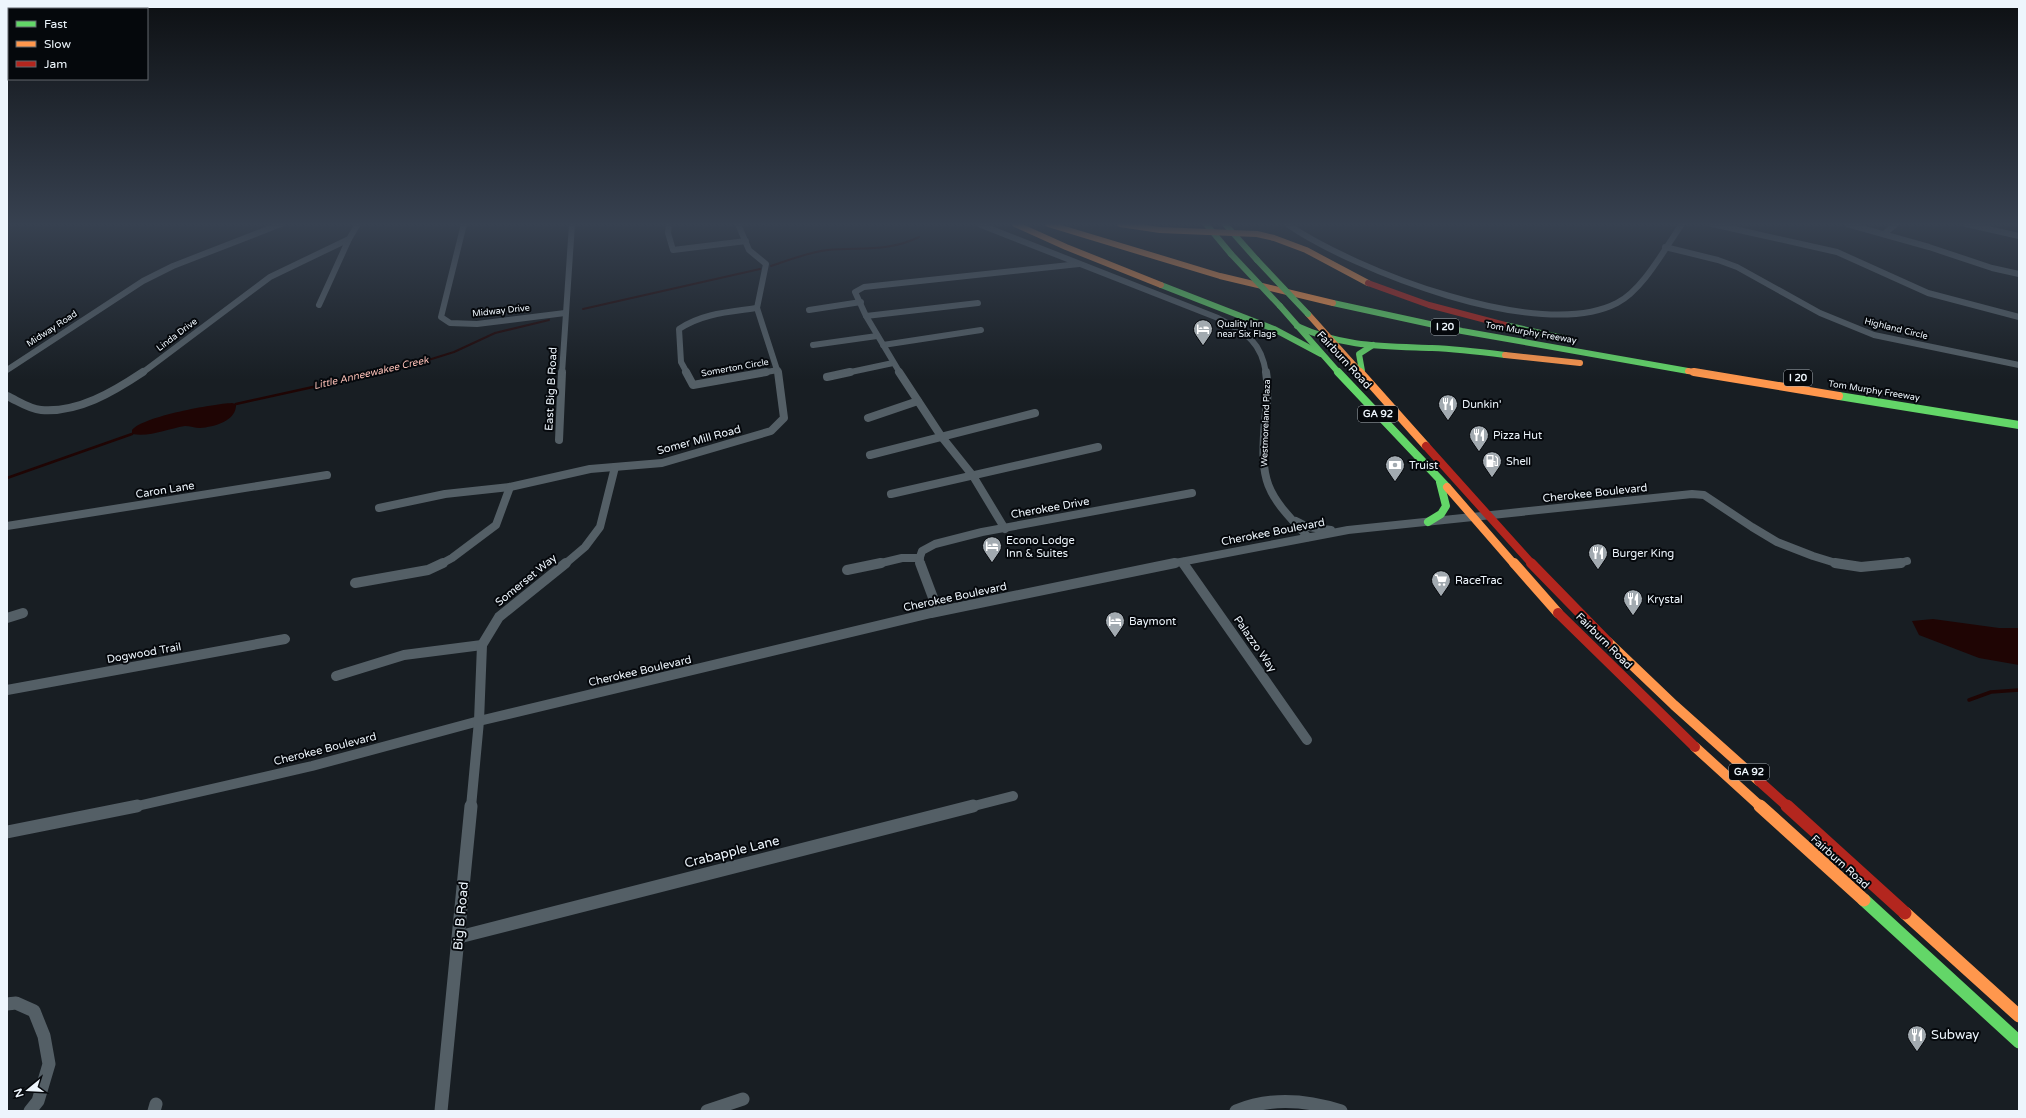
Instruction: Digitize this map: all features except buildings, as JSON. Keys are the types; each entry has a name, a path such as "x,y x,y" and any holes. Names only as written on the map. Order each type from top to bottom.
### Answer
{"main road":[{"path":"1140,276 1269,327 1322,354"},
{"name":"Tom Murphy Freeway","path":"1225,276 1325,301 1548,347 2019,425"},
{"name":"Fairburn Road","path":"1252,276 1322,354 1439,479 1544,598 1713,765 1923,953 2019,1042"},
{"path":"1264,276 1302,286"},
{"name":"Fairburn Road","path":"1272,276 1335,342 1490,517 1566,600 1674,705 2019,1016"},
{"name":"Tom Murphy Freeway","path":"1353,276 1366,283 1403,297 1474,317 1578,342 1413,310"},
{"path":"1269,327 1288,332 1310,328 1311,317"},
{"path":"1301,329 1324,340 1335,342 1441,348 1595,364 1850,397"},
{"path":"1362,372 1360,354 1363,350 1373,345"},
{"path":"1428,522 1442,515 1446,509 1446,501 1439,479"}],"street":[{"name":"Midway Road","path":"7,370 153,276"},
{"name":"Linda Drive","path":"7,396 41,410 59,410 82,405 105,396 131,381 272,276"},
{"path":"319,305 332,276"},
{"name":"Midway Drive","path":"451,276 441,317 450,323 477,324 565,313"},
{"path":"565,313 568,276"},
{"path":"757,308 764,276"},
{"path":"966,276 864,287 856,292 866,316 893,363 941,436 973,476 1005,529"},
{"name":"Westmoreland Plaza","path":"1112,276 1218,318 1240,330 1253,341 1263,355 1267,372 1263,461 1265,478 1273,495 1285,513 1308,537"},
{"path":"1393,276 1472,302 1497,308 1542,314 1587,312 1617,303 1631,293 1643,276"},
{"name":"Highland Circle","path":"1754,276 1826,316 1874,335 2019,365"},
{"path":"1892,276 1928,292 2019,316"},
{"path":"809,310 861,302"},
{"path":"866,316 978,303"},
{"name":"Somer Mill Road","path":"379,508 445,494 510,487 590,469 662,463 771,431 784,418 778,370 757,308"},
{"name":"Somerton Circle","path":"757,308 703,316 688,321 679,329 681,362 693,385 778,370"},
{"name":"East Big B Road","path":"559,440 565,313"},
{"path":"883,345 981,330"},
{"path":"813,345 877,336"},
{"path":"827,377 893,363"},
{"path":"868,418 918,401"},
{"path":"870,456 941,436 1035,413"},
{"path":"891,494 1098,447"},
{"name":"Somerset Way","path":"479,721 482,645 499,617 585,547 600,527 615,467"},
{"name":"Caron Lane","path":"7,526 327,475"},
{"path":"355,583 428,570 452,558 496,525 510,487"},
{"name":"Cherokee Drive","path":"920,558 922,551 936,544 1005,529 1192,493"},
{"name":"Cherokee Boulevard","path":"7,832 120,810 312,766 479,721 938,611 1285,541 1338,532 1490,517 1692,494 1704,495 1768,537 1793,548 1832,561 1860,567 1891,565 1906,561"},
{"name":"Westmoreland Plaza","path":"1285,513 1308,527 1338,532"},
{"path":"1285,541 1295,532 1295,523"},
{"path":"847,570 902,558 920,558 919,560 938,611"},
{"name":"Palazzo Way","path":"1183,562 1307,740"},
{"path":"7,618 23,613"},
{"name":"Dogwood Trail","path":"7,690 285,639"},
{"path":"336,676 404,655 482,645"},
{"name":"Big B Road","path":"441,1111 479,721"},
{"name":"Crabapple Lane","path":"459,937 1013,796"},
{"path":"7,1004 16,1003 34,1011 44,1036 49,1064 38,1101 30,1111"},
{"path":"707,1111 743,1099"},
{"path":"1236,1111 1274,1100 1329,1106 1340,1111"}],"shaded area":[{"path":"232,403 236,404 233,415 224,422 212,426 200,428 185,426 152,434 132,434 132,430 150,420 195,408"},
{"path":"1933,619 1999,628 2019,628 2019,665 1979,658 1919,635 1912,621"}],"waterway":[{"name":"Little Anneewakee Creek","path":"583,309 728,276"},
{"name":"Little Anneewakee Creek","path":"377,373 409,366 454,352 495,333 549,320"},
{"name":"Little Anneewakee Creek","path":"236,404 381,372"},
{"name":"Little Anneewakee Creek","path":"7,478 132,434"},
{"path":"1969,700 1991,692 2019,690"}],"traffic: fast":[{"path":"1252,276 1280,306"},
{"path":"1272,276 1308,314"},
{"path":"1161,285 1274,329 1321,354"},
{"path":"1333,303 1462,331 1688,371"},
{"path":"1280,306 1321,354 1447,487"},
{"path":"1505,325 1568,339"},
{"path":"1297,326 1330,339 1346,343 1450,349 1505,355"},
{"path":"1362,371 1359,354 1373,345"},
{"path":"1839,396 2019,425"},
{"path":"1428,522 1441,514 1446,506 1440,482"},
{"path":"1864,900 2019,1042"}],"traffic: slow":[{"path":"1139,276 1161,285"},
{"path":"1221,276 1333,303"},
{"path":"1355,276 1368,283"},
{"path":"1308,314 1426,446"},
{"path":"1505,355 1580,363"},
{"path":"1688,371 1839,396"},
{"path":"1447,487 1558,613"},
{"path":"1608,642 1674,705 1759,781"},
{"path":"1695,747 1864,900"},
{"path":"1905,913 2019,1016"}],"traffic: jam":[{"path":"1368,283 1429,305 1505,325"},
{"path":"1426,446 1532,564 1608,642"},
{"path":"1558,613 1695,747"},
{"path":"1759,781 1905,913"}],"place":[{"name":"Quality Inn near Six Flags","path":"1203,346"},
{"name":"Dunkin'","path":"1448,421"},
{"name":"Pizza Hut","path":"1479,452"},
{"name":"Shell","path":"1492,478"},
{"name":"Truist","path":"1395,482"},
{"name":"Econo Lodge Inn & Suites","path":"992,563"},
{"name":"Burger King","path":"1598,570"},
{"name":"RaceTrac","path":"1441,597"},
{"name":"Krystal","path":"1633,616"},
{"name":"Baymont","path":"1115,638"},
{"name":"Subway","path":"1917,1052"}]}
